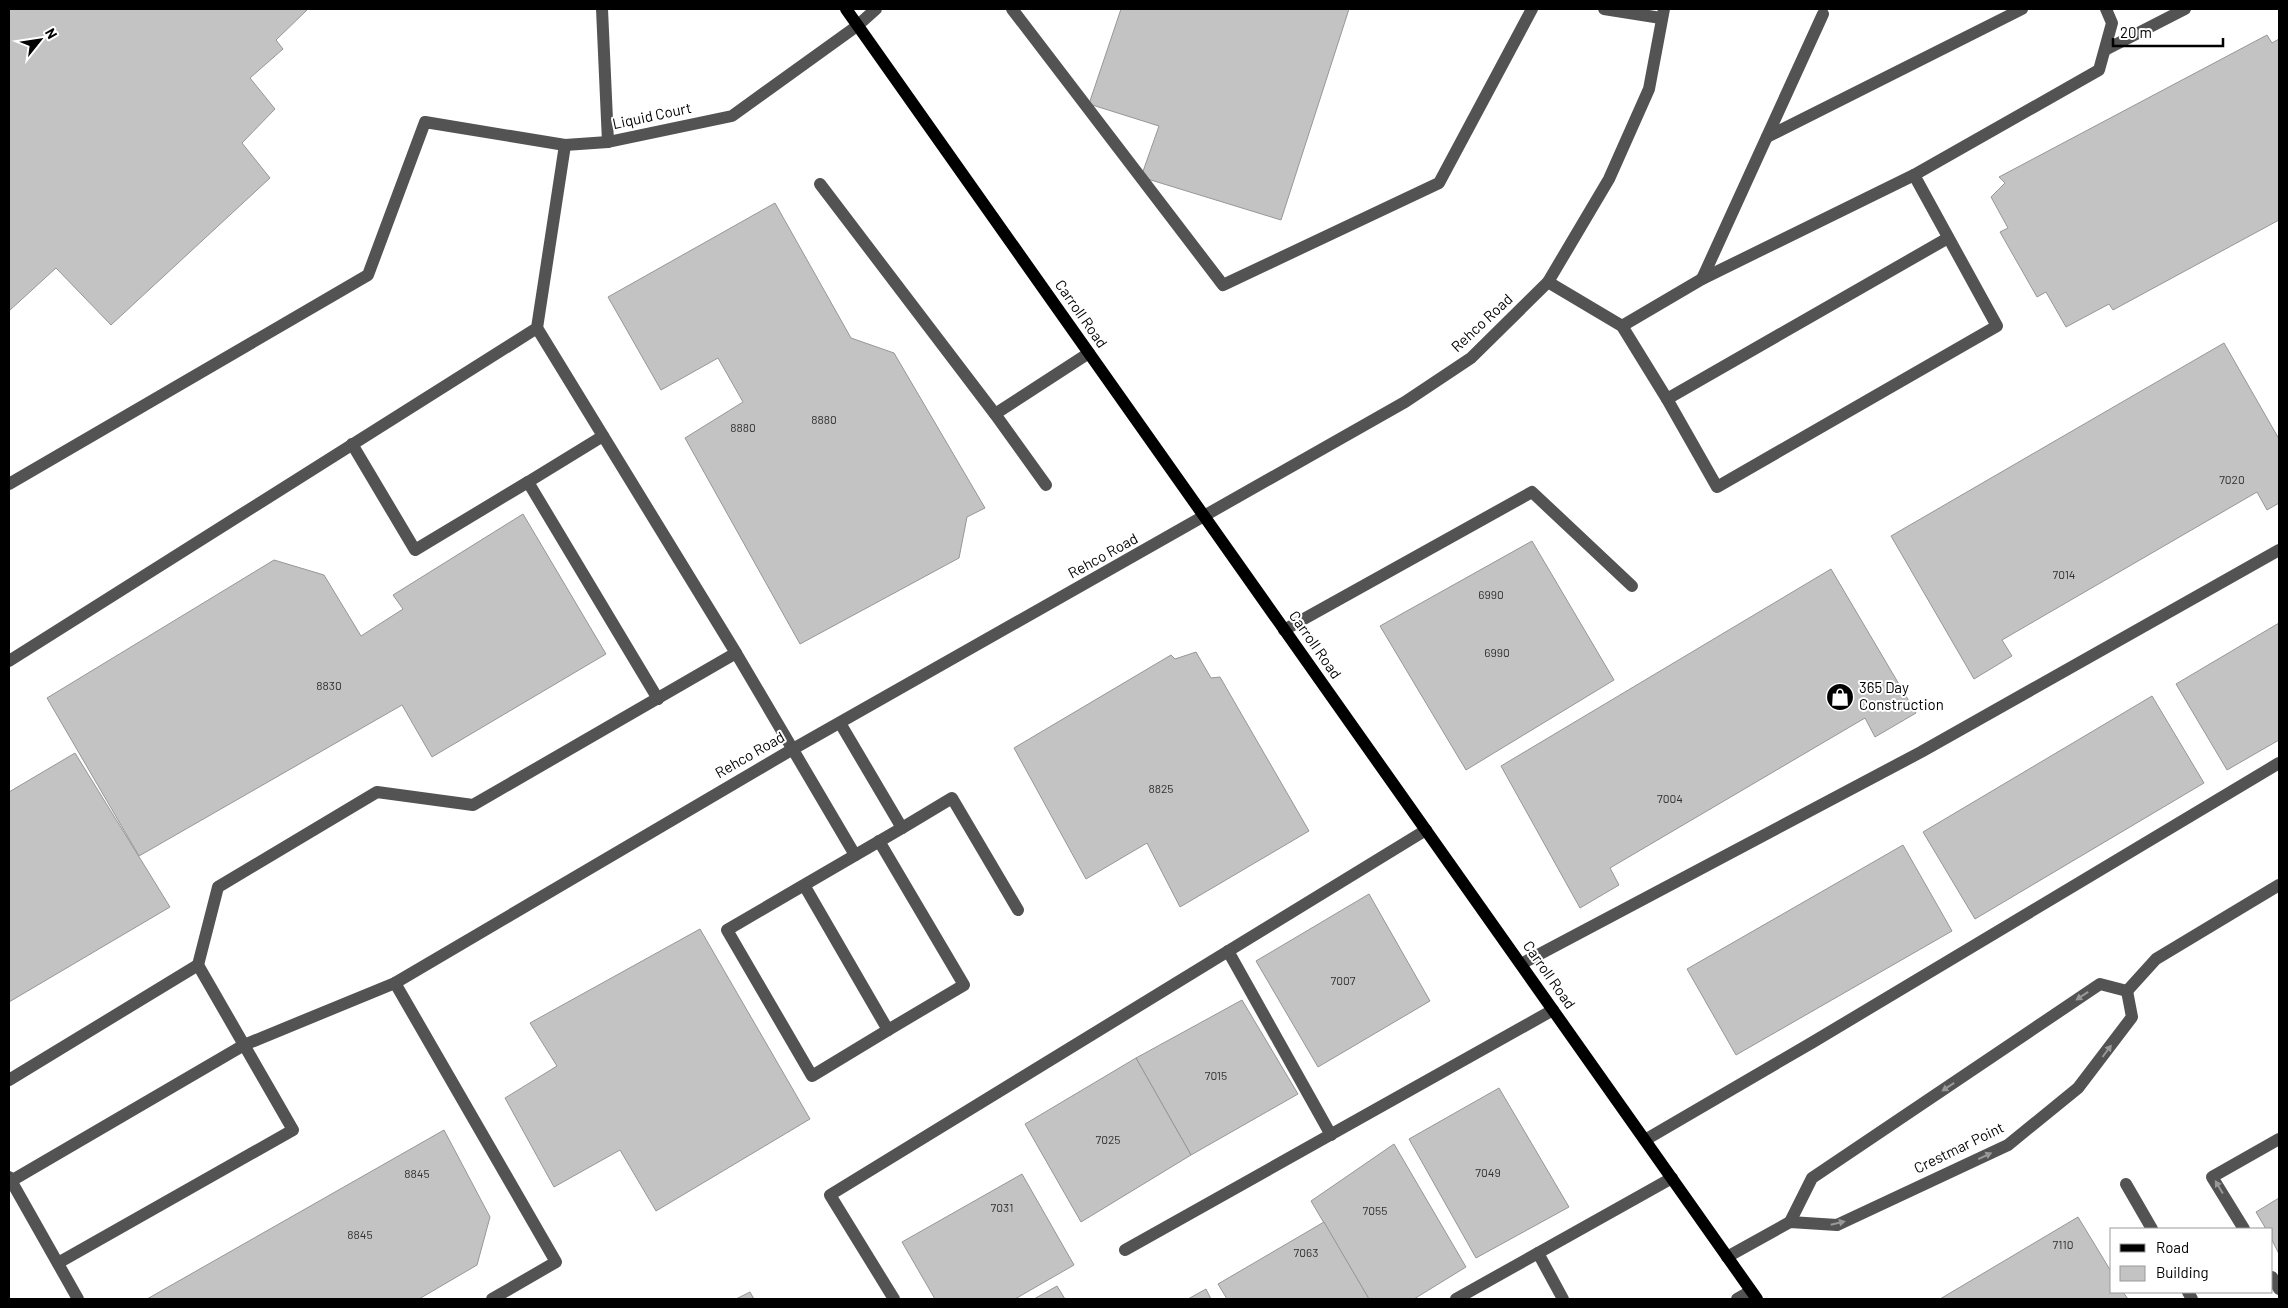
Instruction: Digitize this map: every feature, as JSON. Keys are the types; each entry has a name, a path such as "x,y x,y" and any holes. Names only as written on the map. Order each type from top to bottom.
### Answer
{"main road":[{"name":"Carroll Road","path":"846,9 1754,1295"}],"street":[{"path":"602,9 608,142"},
{"name":"Liquid Court","path":"9,484 368,275 425,122 565,145 608,142 732,116 857,26 876,9"},
{"path":"1012,9 1223,285 1439,183 1532,9"},
{"path":"1604,9 1663,13"},
{"path":"1767,137 2022,9"},
{"path":"1622,326 1702,279 1914,175 2099,70 2112,23 2106,9"},
{"path":"2105,50 2185,9"},
{"path":"1702,279 1767,137 1828,11"},
{"name":"Rehco Road","path":"10,1179 244,1045 395,983 793,749 1405,402 1471,358 1548,282 1609,179 1649,89 1663,13"},
{"path":"565,145 537,328 736,653 855,855"},
{"path":"1548,282 1622,326 1667,399 1716,487 1997,326 1914,175"},
{"path":"820,184 1046,484"},
{"path":"1667,399 1948,238"},
{"path":"9,661 537,328"},
{"path":"995,414 1089,353"},
{"path":"352,444 415,550 603,436"},
{"path":"528,482 658,699"},
{"path":"1284,630 1532,492 1632,586"},
{"path":"1521,964 1921,752 2279,550"},
{"path":"58,1262 293,1130 198,965 218,887 377,792 473,805 736,653"},
{"path":"840,723 902,828"},
{"path":"1645,1140 2279,763"},
{"path":"878,841 964,985 812,1076 728,930 878,841 952,798 1018,910"},
{"path":"894,1299 830,1195 1426,830"},
{"path":"804,885 888,1030"},
{"path":"1727,1257 1790,1222 1812,1178 2100,984 2127,991 2156,959 2279,885"},
{"path":"1228,951 1331,1134"},
{"path":"9,1080 198,965"},
{"path":"395,983 556,1262 492,1299"},
{"name":"Crestmar Point","path":"1790,1222 1837,1225 2008,1145 2078,1088 2096,1065 2132,1017 2127,991"},
{"path":"1126,1250 1553,1010"},
{"path":"2243,1228 2212,1176 2279,1139"},
{"path":"1456,1299 1672,1178"},
{"path":"10,1179 78,1299"},
{"path":"2126,1184 2151,1228"},
{"path":"1538,1253 1563,1299"},
{"path":"1737,1299 1754,1295"}],"building":[{"path":"9,9 308,9 276,40 283,49 250,78 275,109 242,143 270,178 111,325 56,268 9,311"},
{"path":"1121,9 1349,9 1281,220 1141,177 1159,126 1089,104"},
{"path":"2267,35 2272,43 2279,39 2279,220 2113,310 2109,304 2066,327 2046,292 2037,297 2000,232 2008,228 1991,197 2005,183 1999,177"},
{"path":"775,203 851,338 894,353 985,508 967,517 959,558 800,644 685,438 743,402 718,358 661,390 608,297"},
{"path":"2224,343 2279,439 2279,503 2267,510 2257,492 2002,640 2012,656 1974,679 1891,536"},
{"path":"523,514 606,654 432,757 402,705 139,856 47,698 274,560 324,575 361,636 403,609 393,595"},
{"path":"1532,541 1614,680 1466,770 1380,626"},
{"path":"1831,569 1916,713 1875,737 1865,718 1610,868 1619,885 1580,908 1501,766"},
{"path":"2279,623 2279,740 2227,770 2176,684"},
{"path":"1196,652 1211,678 1220,677 1309,831 1180,907 1147,843 1086,879 1014,748 1171,655 1175,659"},
{"path":"2152,696 2204,783 1975,919 1923,832"},
{"path":"75,753 170,907 9,1002 9,792"},
{"path":"1903,845 1952,931 1736,1055 1687,969"},
{"path":"1369,894 1430,1001 1318,1067 1256,961"},
{"path":"700,929 810,1119 656,1211 620,1150 554,1187 505,1098 557,1066 530,1023"},
{"path":"1242,1000 1298,1094 1191,1155 1136,1058"},
{"path":"1136,1058 1191,1155 1081,1222 1025,1124"},
{"path":"1499,1088 1569,1207 1476,1258 1409,1139"},
{"path":"444,1130 490,1217 477,1265 419,1299 147,1299"},
{"path":"1394,1144 1466,1267 1414,1299 1369,1299 1311,1201"},
{"path":"1022,1174 1074,1265 1015,1299 935,1299 902,1242"},
{"path":"2279,1198 2279,1254 2273,1242 2273,1228 2265,1228 2256,1212"},
{"path":"2078,1217 2110,1270 2110,1293 2124,1293 2128,1299 1940,1299"},
{"path":"1324,1222 1369,1299 1227,1299 1218,1284"},
{"path":"1057,1286 1065,1299 1034,1299"},
{"path":"1206,1289 1211,1299 1188,1299"},
{"path":"750,1292 754,1299 736,1299"}],"place":[{"name":"365 Day Construction","path":"1840,697"}]}
